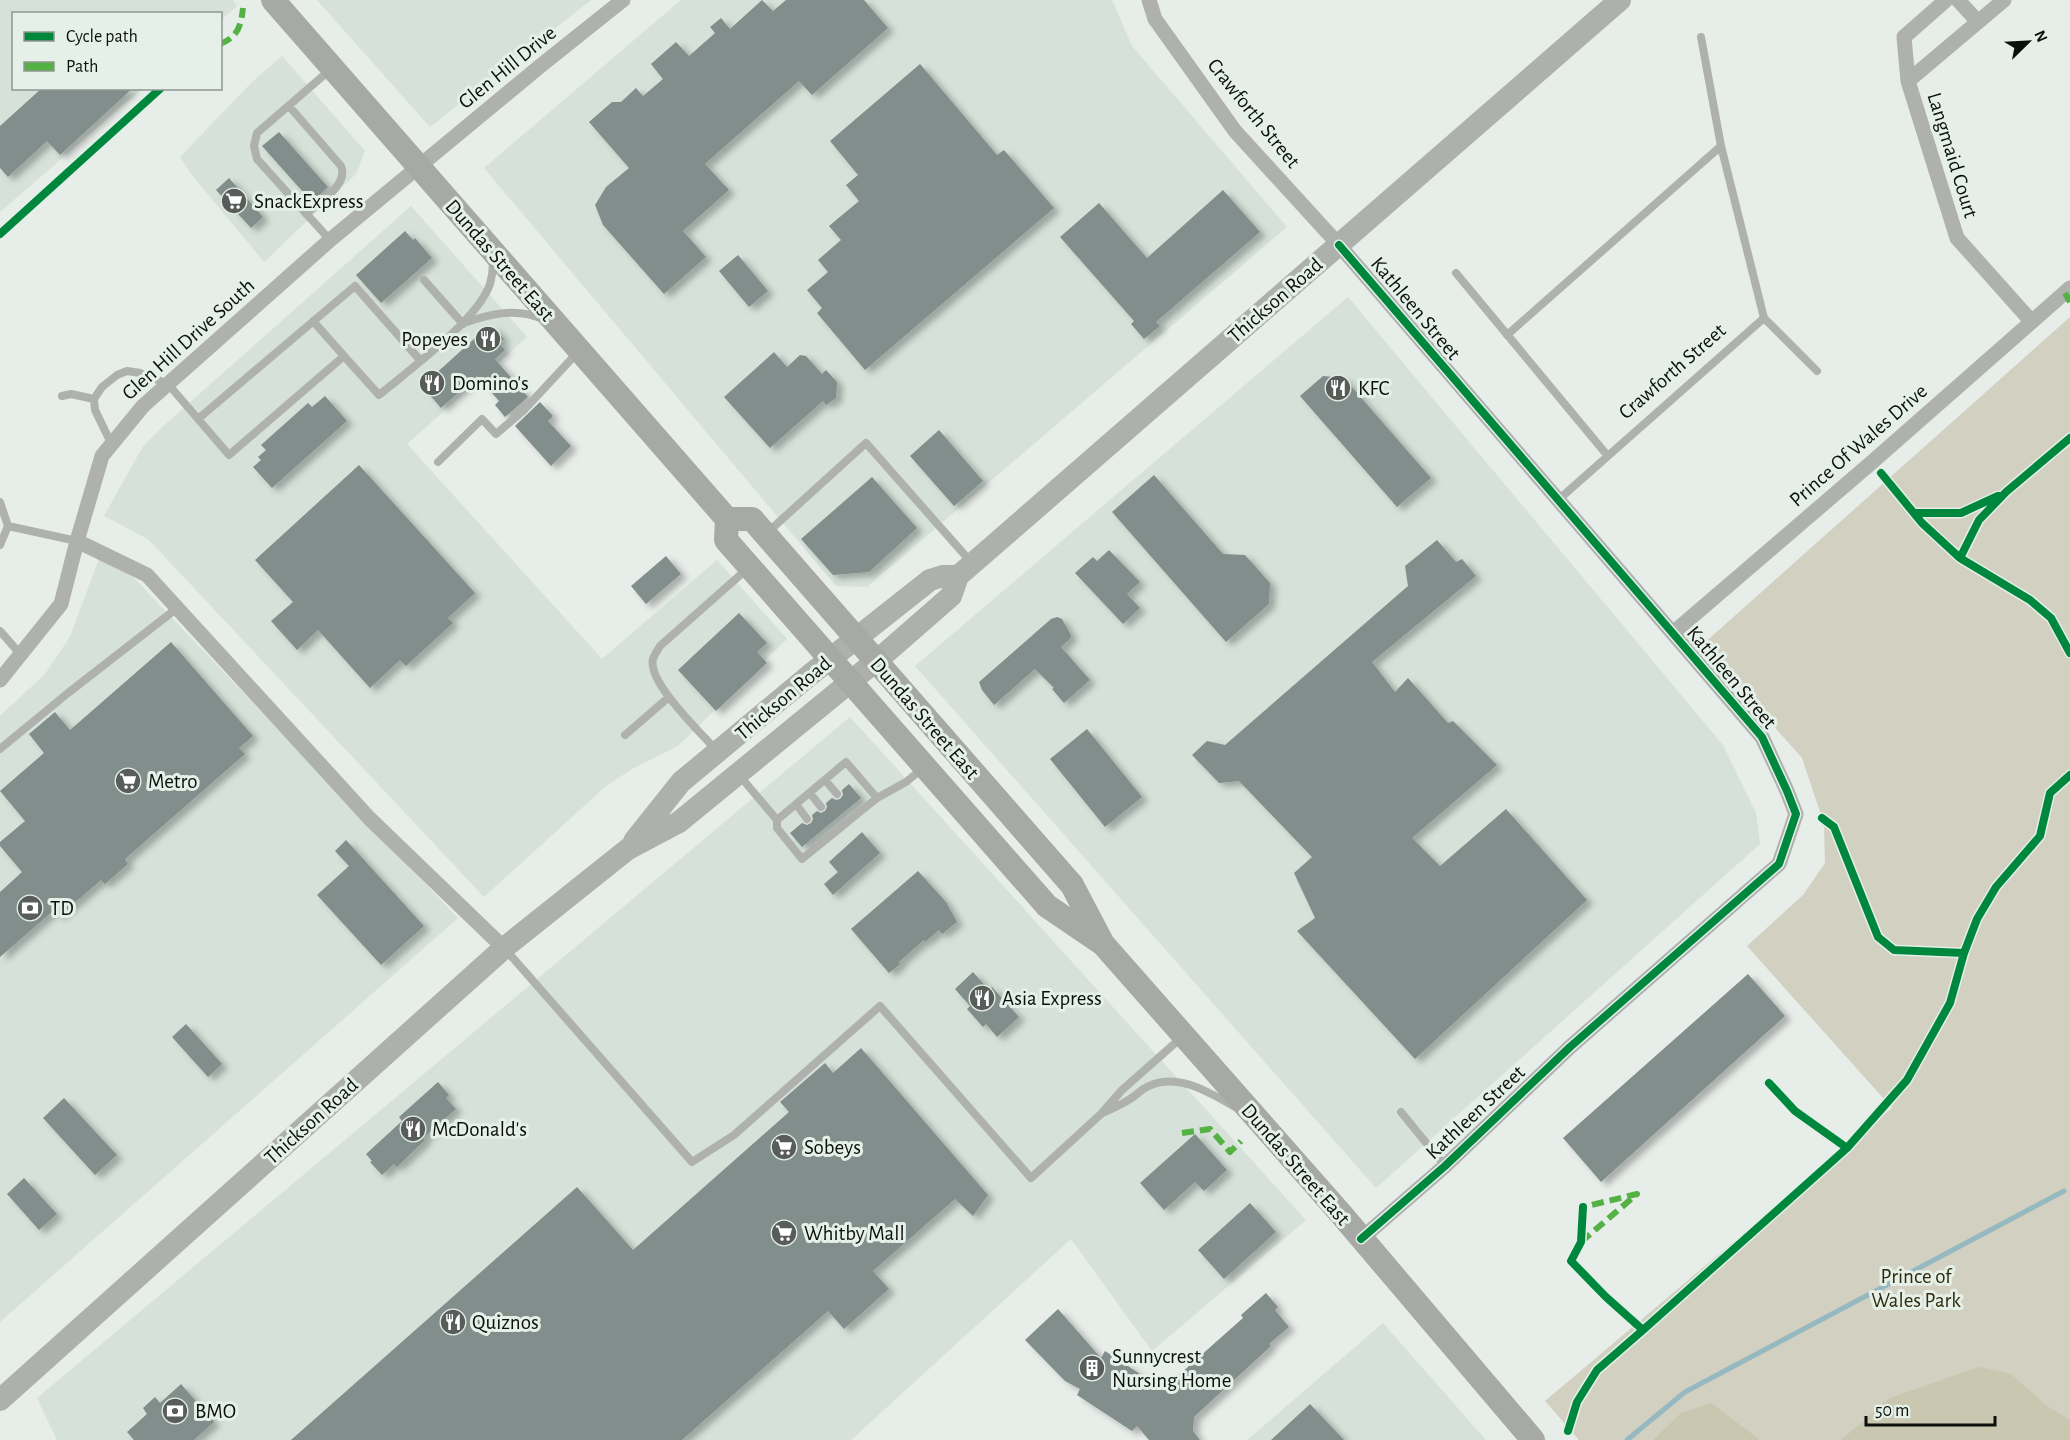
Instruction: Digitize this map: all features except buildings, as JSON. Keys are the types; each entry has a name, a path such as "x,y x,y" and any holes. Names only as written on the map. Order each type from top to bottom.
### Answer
{"main road":[{"name":"Dundas Street East","path":"273,0 727,519 726,540 924,768 1047,906 1103,944"},
{"name":"Thickson Road","path":"0,1400 504,948 628,849 679,822 875,662 951,596 965,570 1620,0"},
{"name":"Dundas Street East","path":"727,519 752,519 1072,885 1103,944 1361,1239 1525,1437"},
{"name":"Thickson Road","path":"628,849 681,782 830,658 930,580 965,570"}],"street":[{"name":"Glen Hill Drive","path":"418,167 623,0"},
{"name":"Crawforth Street","path":"1149,0 1155,19 1235,130 1338,245"},
{"name":"Langmaid Court","path":"1946,0 1904,37 1908,81 1957,238 2031,321"},
{"path":"1958,0 1977,22"},
{"name":"Langmaid Court","path":"1908,81 2004,0"},
{"name":"Glen Hill Drive South","path":"0,680 61,604 102,456 143,406 330,240 418,167"},
{"name":"Kathleen Street","path":"1338,245 1762,738 1796,814 1779,864 1570,1047 1445,1166 1361,1239"},
{"name":"Prince Of Wales Drive","path":"1673,633 2070,288"},
{"path":"77,542 147,575 370,819 504,948"}],"lane":[{"path":"1701,37 1721,146 1764,318 1817,371"},
{"path":"330,240 257,159 254,146 257,134 332,68"},
{"path":"289,106 343,171 340,183 306,214"},
{"path":"1507,335 1721,146"},
{"path":"313,321 379,395 463,324 489,286 493,262 490,249"},
{"path":"1456,273 1607,455"},
{"path":"424,280 463,324"},
{"path":"198,419 355,286 420,360"},
{"path":"463,324 488,315 502,313 537,317 558,326"},
{"name":"Crawforth Street","path":"1557,501 1764,318"},
{"path":"438,462 482,420 496,434 523,411 579,351"},
{"path":"111,445 95,410 94,399 102,387 117,375 127,371 140,372 168,384 229,455 344,356"},
{"path":"62,396 72,394 94,399"},
{"path":"765,534 866,443 965,570"},
{"path":"0,502 8,526 0,545"},
{"path":"8,526 77,542"},
{"path":"718,752 662,690 655,675 653,659 660,646 750,567"},
{"path":"0,748 176,609"},
{"path":"0,631 21,655"},
{"path":"625,735 669,697"},
{"path":"777,820 846,762 877,798"},
{"path":"738,774 777,820 777,828 802,859 877,798 906,782 924,768"},
{"path":"825,780 837,794"},
{"path":"810,793 821,807"},
{"path":"796,804 807,819"},
{"path":"849,808 855,816"},
{"path":"833,821 839,829"},
{"path":"819,832 825,840"},
{"path":"504,948 692,1161 734,1135 880,1006 1030,1178 1101,1114 1122,1090 1184,1036"},
{"path":"1101,1114 1130,1100 1146,1087 1167,1080 1185,1083 1211,1094 1258,1120"},
{"path":"1401,1112 1445,1166"}],"shaded area":[{"path":"0,0 233,0 237,6 222,19 222,12 12,12 12,90 141,90 0,212"},
{"path":"317,0 591,0 430,127"},
{"path":"681,0 1112,0 1132,46 1287,227 867,587 836,586 484,168"},
{"path":"282,56 365,151 356,174 264,262 191,174 180,157 253,81"},
{"path":"411,206 527,337 407,444 602,659 717,560 787,639 678,746 632,769 605,787 484,897 148,539 104,516 142,448 161,428"},
{"path":"1348,297 1723,745 1756,813 1760,844 1376,1188 915,666"},
{"path":"100,556 132,576 458,918 0,1322 0,716 45,674 70,637"},
{"path":"850,717 1306,1220 1152,1351 1071,1239 851,1440 57,1440 37,1398"},
{"path":"1383,1323 1484,1440 1247,1440"},
{"path":"1979,1367 2011,1374 2047,1406 2070,1420 2070,1440 1841,1440 1890,1398"},
{"path":"1711,1403 1760,1440 1653,1440 1681,1413"}],"green space":[{"name":"Prince of Wales Park","path":"2070,317 2070,1440 1579,1440 1545,1401 1892,1108 1747,946 1803,895 1825,863 1824,824 1802,758 1702,645"}],"waterway":[{"path":"1627,1440 1685,1392 2064,1191"}],"marked path":[{"path":"222,43 235,34 243,8"},
{"path":"2065,293 2070,302"},
{"path":"1182,1133 1210,1129 1230,1152 1241,1141"},
{"path":"1581,1242 1637,1194 1583,1207 1583,1211"}],"cycle path":[{"path":"0,234 159,90"},
{"path":"1339,245 1762,737 1796,814 1779,864 1570,1047 1445,1166 1361,1239"},
{"path":"1960,558 1979,520 2006,492 2070,438"},
{"path":"1881,473 1922,523 1960,558 2030,600 2051,618 2070,653"},
{"path":"1914,513 1961,513 1998,496"},
{"path":"1769,1083 1795,1111 1847,1148 1907,1080 1950,1003 1964,953 1977,919 1996,887 2040,836 2050,793 2070,775"},
{"path":"1822,818 1834,827 1878,937 1894,950 1964,953"},
{"path":"1643,1330 1847,1148"},
{"path":"1568,1431 1577,1402 1597,1370 1643,1330 1571,1261 1581,1242 1583,1207"}],"place":[{"name":"SnackExpress","path":"234,201"},
{"name":"Popeyes","path":"488,339"},
{"name":"Domino's","path":"432,383"},
{"name":"KFC","path":"1338,388"},
{"name":"Metro","path":"128,781"},
{"name":"TD","path":"30,908"},
{"name":"Asia Express","path":"982,998"},
{"name":"McDonald's","path":"413,1129"},
{"name":"Sobeys","path":"784,1147"},
{"name":"Whitby Mall","path":"784,1233"},
{"name":"Quiznos","path":"453,1322"},
{"name":"Sunnycrest Nursing Home","path":"1092,1368"},
{"name":"BMO","path":"175,1411"}]}
